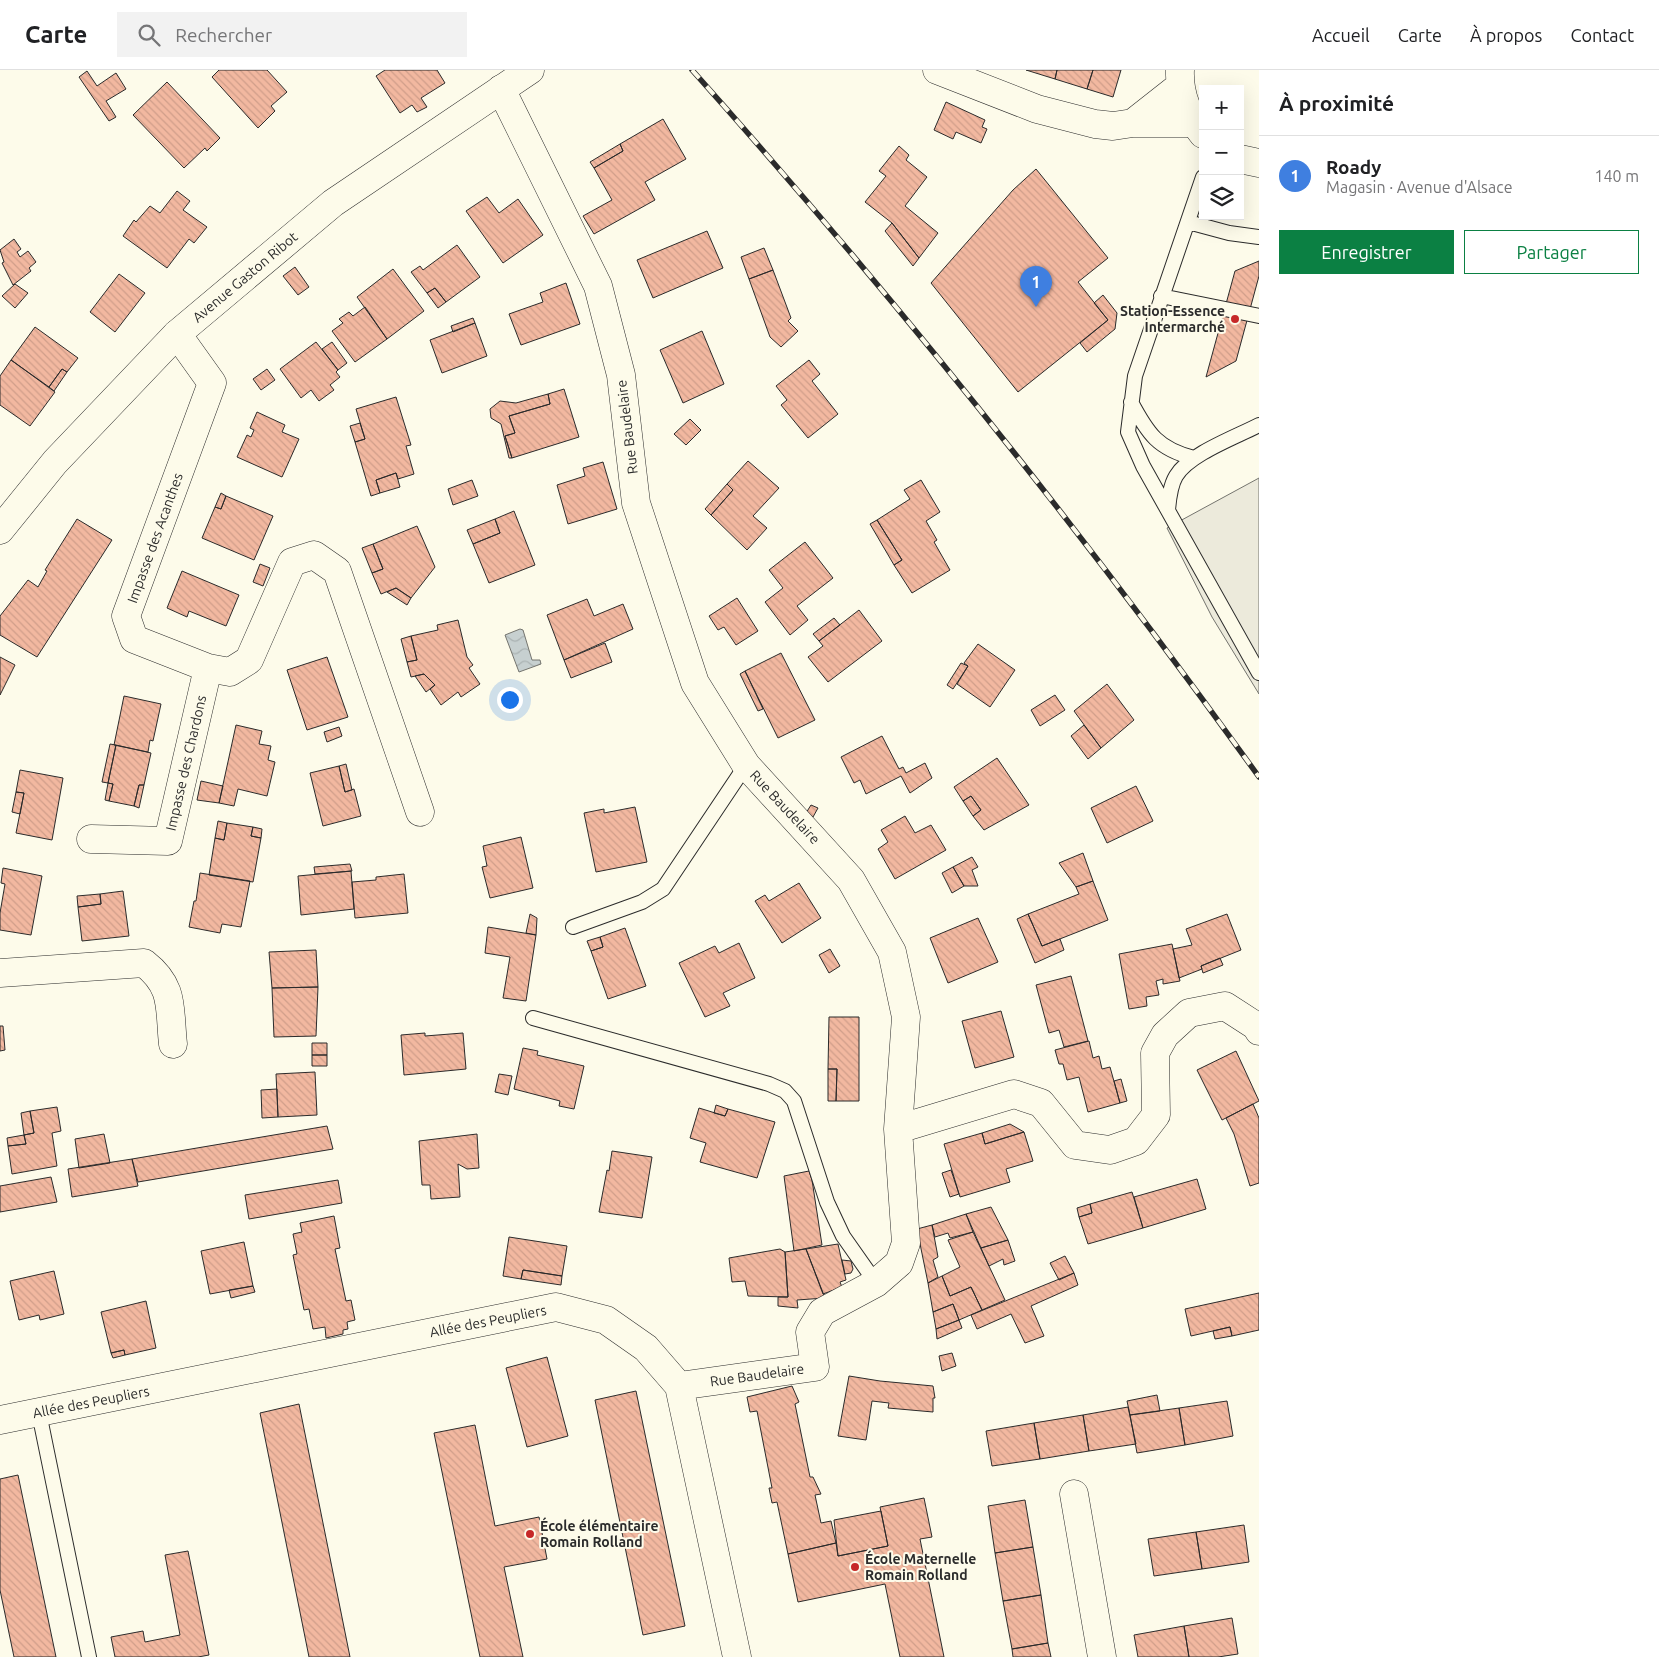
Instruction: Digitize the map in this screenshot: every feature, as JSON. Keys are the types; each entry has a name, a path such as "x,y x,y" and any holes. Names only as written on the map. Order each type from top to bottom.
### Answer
{"street":[{"name":"Avenue Gaston Ribot","path":"0,530 54,462 177,334 333,203 530,70"},
{"path":"937,70 1037,109 1096,124 1113,126 1133,123 1198,129 1180,78 1133,123"},
{"name":"Rue Baudelaire","path":"501,89 598,286 621,375 636,503 695,683 746,765 852,880 892,952 906,1017 898,1129 906,1242 899,1263 876,1283 822,1312 810,1332 814,1367 679,1386"},
{"path":"1244,160 1259,163"},
{"name":"Impasse des Acanthes","path":"177,334 212,383 126,616 134,639 208,668 230,672 249,660 292,562 314,555 337,570 420,812"},
{"name":"Impasse des Chardons","path":"92,839 168,841 208,668"},
{"path":"0,973 144,963 158,973 167,987 173,1044"},
{"path":"898,1129 1014,1094 1041,1103 1075,1145 1110,1150 1136,1141 1156,1115 1155,1053 1165,1035 1189,1013 1225,1006 1256,1026 1259,1031"},
{"name":"Allée des Peupliers","path":"0,1420 556,1308 606,1320 646,1348 679,1386 736,1657"},
{"path":"1074,1494 1102,1657"}],"lane":[{"path":"1199,190 1135,376 1128,432 1143,466 1259,673"},
{"path":"1188,222 1229,233 1259,237"},
{"path":"1162,296 1259,316"},
{"path":"1131,402 1153,439 1175,454 1194,458"},
{"path":"1168,510 1170,493 1176,475 1194,458 1259,425"},
{"path":"573,927 642,902 663,889 746,765"},
{"path":"533,1018 769,1084 785,1091 794,1101 827,1202 835,1220 843,1236 876,1283"},
{"path":"39,1412 88,1657"}],"shaded area":[{"path":"1259,478 1259,694 1212,617 1167,528"}],"water":[{"path":"520,629 523,630 532,660 540,660 541,664 519,672 505,635"}],"building":[{"path":"219,70 267,70 287,92 271,106 275,111 258,128 212,77"},
{"path":"385,70 437,70 445,83 421,98 427,107 417,112 412,105 400,113 376,76"},
{"path":"1026,70 1057,70 1055,79"},
{"path":"1057,70 1093,70 1087,89 1055,79"},
{"path":"1093,70 1121,70 1113,97 1087,89"},
{"path":"87,71 97,86 116,73 126,89 106,101 116,117 109,121 79,77"},
{"path":"167,82 220,138 207,151 205,148 184,168 133,115"},
{"path":"946,102 985,120 982,127 987,129 981,143 956,132 953,139 934,130"},
{"path":"663,119 686,159 645,182 655,200 594,234 583,216 612,200 594,168 623,151 620,144"},
{"path":"620,144 623,151 594,168 590,162"},
{"path":"899,146 909,155 906,160 927,177 905,206 938,233 919,258 892,223 865,202 886,176 879,171"},
{"path":"1036,169 1108,258 1078,282 1108,320 1018,392 931,283 1013,190"},
{"path":"177,191 190,201 183,210 207,227 194,243 189,239 167,268 123,236 134,220 136,222 150,206 160,213"},
{"path":"487,197 499,213 518,199 543,235 503,263 466,211"},
{"path":"892,223 919,258 913,266 885,231"},
{"path":"707,231 723,268 653,298 637,260"},
{"path":"14,239 21,249 17,252 20,257 28,251 36,262 29,268 31,271 13,285 2,263 4,262 0,250"},
{"path":"457,245 480,277 446,302 435,288 427,293 411,272 420,266 423,270"},
{"path":"764,248 773,270 749,279 741,257"},
{"name":"Station-Essence Intermarché","path":"1259,261 1259,276 1236,361 1206,377 1235,271"},
{"path":"295,267 309,287 298,295 283,276"},
{"path":"393,269 424,311 387,339 357,297"},
{"path":"773,270 791,318 788,321 798,331 781,347 770,337 749,279"},
{"path":"119,274 145,293 115,332 90,312"},
{"path":"566,283 580,324 521,345 509,314 543,302 540,293"},
{"path":"15,284 28,293 15,308 2,296"},
{"path":"435,288 446,302 438,308 427,293"},
{"path":"1103,295 1117,313 1115,329 1087,352 1080,343 1108,320 1094,303"},
{"path":"365,307 387,339 355,362 332,331 343,323 339,319 349,312 353,316"},
{"path":"473,318 475,323 453,332 451,326"},
{"path":"475,323 487,356 442,373 430,340"},
{"path":"35,327 78,358 67,372 62,369 49,387 11,360"},
{"path":"702,331 724,384 683,403 660,350"},
{"path":"316,342 338,370 336,372 340,377 330,385 334,390 319,401 311,390 301,398 280,369"},
{"path":"332,342 347,363 338,370 322,349"},
{"path":"11,360 55,392 30,426 0,405 0,376"},
{"path":"809,360 820,374 812,381 838,414 808,438 781,405 787,400 776,386"},
{"path":"62,369 67,372 54,391 49,387"},
{"path":"267,369 275,380 261,390 253,379"},
{"path":"564,389 579,437 512,458 505,436 515,433 509,416 550,404 548,394"},
{"path":"548,394 550,404 509,416 515,433 505,436 512,458 509,458 501,424 491,418 490,409 500,401 516,403"},
{"path":"396,397 411,445 406,446 414,474 398,479 396,473 376,480 380,493 371,496 355,442 365,439 356,409"},
{"path":"257,412 285,425 282,432 299,439 282,477 237,457 247,435 251,437 254,430 250,428"},
{"path":"690,419 701,430 686,445 674,434"},
{"path":"360,423 365,439 355,442 350,426"},
{"path":"748,461 779,488 753,516 767,528 747,550 711,515 733,490 727,484"},
{"path":"603,462 617,509 568,524 557,485 585,476 583,468"},
{"path":"396,473 400,487 380,493 376,480"},
{"path":"472,480 478,496 453,505 448,489"},
{"path":"921,480 940,512 926,521 937,540 934,542 950,570 912,593 894,565 902,560 877,520 910,499 904,490"},
{"path":"727,484 733,490 711,515 705,509"},
{"path":"221,493 226,496 221,509 215,507"},
{"path":"226,496 273,516 254,560 202,538 215,507 221,509"},
{"path":"514,511 535,565 489,583 473,544 500,533 495,519"},
{"path":"77,519 112,540 37,657 0,635 0,616 28,580 38,587 47,571 45,570"},
{"path":"495,519 500,533 473,544 467,530"},
{"path":"877,520 902,560 894,565 870,524"},
{"path":"417,526 435,567 411,598 396,588 381,594 372,573 383,569 373,544"},
{"path":"805,542 833,578 797,606 808,620 790,635 765,602 783,588 769,570"},
{"path":"373,544 383,569 372,573 362,548"},
{"path":"260,564 270,568 263,586 253,582"},
{"path":"182,571 239,595 226,626 189,611 187,617 167,608"},
{"path":"396,588 411,598 407,605 387,592"},
{"path":"737,598 758,631 736,645 724,627 718,630 709,616"},
{"path":"587,599 594,616 623,604 633,629 564,660 547,615"},
{"path":"859,610 882,641 828,682 808,657 823,646 819,641"},
{"path":"834,618 840,625 819,641 813,634"},
{"path":"458,620 467,657 473,665 469,668 480,684 461,697 458,692 441,705 430,689 435,685 424,674 411,677 407,662 417,660 411,636 438,630 437,625"},
{"path":"411,636 417,660 407,662 401,639"},
{"path":"605,643 612,662 571,678 564,660"},
{"path":"978,644 1015,670 990,707 957,684 968,666 964,663"},
{"path":"781,653 815,720 778,738 745,671"},
{"path":"0,657 15,665 0,695"},
{"path":"327,657 348,717 307,730 287,670"},
{"path":"961,663 968,666 953,689 947,685"},
{"path":"745,671 763,709 758,711 740,674"},
{"path":"424,674 435,685 426,692 415,676"},
{"path":"1107,684 1134,720 1101,748 1074,711"},
{"path":"1055,695 1065,710 1040,726 1031,710"},
{"path":"124,696 161,704 153,741 150,740 148,752 114,745"},
{"path":"236,725 262,731 259,744 271,746 268,760 275,762 267,796 238,789 234,806 219,803"},
{"path":"1084,725 1101,748 1088,759 1071,736"},
{"path":"339,727 342,736 327,742 324,732"},
{"path":"882,736 899,769 903,767 906,773 925,763 932,778 910,793 901,776 866,794 860,780 854,783 841,757"},
{"path":"110,744 116,745 108,783 102,782"},
{"path":"116,745 151,753 144,785 139,785 134,806 109,801 113,784 108,783"},
{"path":"997,758 1029,805 984,830 973,816 981,810 971,796 963,801 954,787"},
{"path":"346,764 352,790 345,792 339,766"},
{"path":"339,766 345,792 354,789 361,816 323,826 310,773"},
{"path":"20,770 63,778 52,840 16,833 24,793 16,792"},
{"path":"201,781 223,786 219,803 197,800"},
{"path":"108,783 113,784 109,801 105,800"},
{"path":"139,785 144,785 139,808 134,806"},
{"path":"1136,786 1153,821 1107,843 1091,808"},
{"path":"16,792 24,793 20,814 12,812"},
{"path":"971,796 981,810 973,816 963,801"},
{"path":"811,805 818,808 813,817 806,813"},
{"path":"635,807 647,862 596,872 584,813 604,809 604,813"},
{"path":"905,816 915,833 931,825 946,850 895,879 878,849 888,842 881,830"},
{"path":"218,821 227,823 224,840 215,838"},
{"path":"227,823 253,827 251,836 261,838 253,882 209,875 215,838 224,840"},
{"path":"253,827 262,829 261,838 251,836"},
{"path":"521,837 533,888 490,898 482,867 487,866 483,846"},
{"path":"1083,853 1093,881 1076,887 1059,863"},
{"path":"972,857 978,867 972,870 978,886 964,886 953,867"},
{"path":"350,864 352,871 315,874 314,867"},
{"path":"953,867 964,886 952,893 942,873"},
{"path":"3,868 42,876 31,935 0,930 0,913 5,884 1,883"},
{"path":"351,871 354,909 301,915 298,876"},
{"path":"200,873 250,881 241,927 222,924 220,933 189,927 194,901 196,901"},
{"path":"404,874 408,913 355,918 352,882 376,880 376,877"},
{"path":"1093,881 1108,920 1042,946 1028,914 1079,894 1076,887"},
{"path":"799,883 821,918 782,943 755,901 765,895 769,901"},
{"path":"123,891 129,936 82,941 78,907 101,904 100,894"},
{"path":"100,894 101,904 78,907 77,896"},
{"path":"530,914 537,918 536,935 526,933"},
{"path":"1028,914 1042,946 1060,939 1064,950 1035,963 1017,919"},
{"path":"1227,914 1241,950 1201,966 1202,969 1179,978 1173,949 1192,945 1186,929"},
{"path":"978,918 998,962 948,983 930,938"},
{"path":"488,927 536,935 526,1001 503,998 510,957 485,953"},
{"path":"625,928 646,986 608,999 591,951 603,947 600,937"},
{"path":"600,937 603,947 591,951 587,941"},
{"path":"739,943 755,978 723,993 730,1006 705,1017 679,963 715,946 719,953"},
{"path":"1172,944 1180,981 1163,984 1163,979 1156,981 1159,995 1146,997 1147,1006 1129,1009 1119,954"},
{"path":"830,949 840,966 829,973 819,955"},
{"path":"316,950 318,987 272,988 269,952"},
{"path":"1220,958 1223,965 1203,973 1201,966"},
{"path":"1071,976 1088,1041 1064,1047 1059,1030 1049,1033 1036,985"},
{"path":"318,987 316,1036 274,1037 272,988"},
{"path":"1001,1011 1014,1057 975,1068 962,1021"},
{"path":"829,1017 859,1017 859,1101 836,1101 837,1069 828,1069"},
{"path":"0,1026 3,1026 5,1050 0,1051"},
{"path":"425,1033 425,1036 463,1033 466,1069 404,1075 401,1035"},
{"path":"1089,1041 1093,1058 1099,1056 1102,1069 1110,1067 1120,1103 1088,1112 1079,1077 1067,1080 1063,1064 1059,1064 1055,1050"},
{"path":"312,1043 327,1043 327,1055 312,1055"},
{"path":"523,1048 538,1051 537,1055 584,1066 574,1109 559,1106 560,1101 514,1089"},
{"path":"1236,1051 1259,1101 1222,1120 1197,1070"},
{"path":"312,1055 327,1055 327,1066 312,1066"},
{"path":"828,1069 837,1069 836,1101 828,1101"},
{"path":"315,1072 317,1115 278,1117 276,1074"},
{"path":"499,1074 512,1076 508,1095 495,1092"},
{"path":"1121,1079 1127,1101 1120,1103 1114,1081"},
{"path":"277,1089 278,1117 262,1118 261,1090"},
{"path":"1253,1104 1259,1118 1259,1183 1250,1186 1234,1134 1226,1118"},
{"path":"716,1105 728,1109 725,1116 714,1113"},
{"path":"57,1107 61,1131 52,1133 57,1166 12,1174 8,1146 26,1144 24,1135 34,1133 30,1111"},
{"path":"699,1108 725,1116 728,1109 775,1122 757,1178 700,1162 706,1143 690,1138"},
{"path":"30,1111 34,1133 24,1135 21,1113"},
{"path":"1010,1124 1024,1132 985,1144 982,1133"},
{"path":"327,1126 333,1149 138,1182 132,1159"},
{"path":"1024,1132 1033,1161 1006,1169 1010,1182 960,1197 944,1144 982,1133 985,1144"},
{"path":"104,1134 110,1163 79,1168 75,1139"},
{"path":"477,1134 479,1168 467,1169 458,1164 460,1197 431,1199 430,1185 422,1185 419,1141"},
{"path":"24,1135 26,1144 8,1146 7,1138"},
{"path":"612,1151 652,1157 642,1218 599,1212"},
{"path":"132,1159 138,1186 72,1197 68,1169"},
{"path":"951,1170 959,1194 950,1197 942,1173"},
{"path":"809,1171 822,1245 794,1251 784,1176"},
{"path":"51,1177 57,1202 0,1212 0,1186"},
{"path":"1197,1179 1206,1209 1143,1228 1134,1197"},
{"path":"338,1180 342,1203 249,1219 245,1195"},
{"path":"1132,1192 1143,1228 1088,1244 1079,1217 1092,1213 1090,1204"},
{"path":"1090,1204 1092,1213 1079,1217 1077,1208"},
{"path":"991,1207 1008,1240 981,1248 966,1214"},
{"path":"966,1214 973,1232 950,1238 948,1233 935,1237 932,1225"},
{"path":"334,1216 340,1248 335,1249 346,1301 351,1300 355,1320 347,1322 348,1329 343,1330 343,1334 326,1338 325,1327 313,1329 309,1309 304,1310 293,1255 297,1254 293,1234 302,1232 300,1223"},
{"path":"932,1225 938,1257 933,1260 938,1277 928,1283 917,1229"},
{"path":"973,1232 1005,1300 982,1310 971,1287 950,1296 942,1276 960,1267 948,1240"},
{"path":"509,1237 567,1246 562,1276 523,1270 521,1279 503,1276"},
{"path":"1008,1240 1015,1261 1004,1265 1003,1259 989,1266 981,1248"},
{"path":"244,1242 253,1286 210,1294 201,1251"},
{"path":"838,1244 846,1280 840,1282 842,1287 823,1294 806,1249"},
{"path":"780,1249 785,1252 788,1297 748,1296 745,1281 732,1282 729,1258"},
{"path":"806,1249 825,1298 797,1300 798,1308 778,1306 778,1297 788,1297 785,1252"},
{"path":"1065,1256 1074,1273 1059,1280 1050,1263"},
{"path":"842,1260 851,1261 853,1269 851,1273 845,1274"},
{"path":"523,1270 562,1276 561,1285 521,1279"},
{"path":"54,1271 64,1314 40,1320 39,1315 19,1320 10,1281"},
{"path":"1074,1273 1078,1285 1031,1306 1044,1336 1025,1343 1011,1314 977,1329 971,1315"},
{"path":"942,1276 950,1296 971,1287 982,1310 959,1320 953,1304 933,1312 928,1283"},
{"path":"253,1286 255,1292 231,1298 229,1290"},
{"path":"1259,1293 1259,1330 1232,1336 1230,1327 1191,1336 1185,1309"},
{"path":"146,1301 156,1348 125,1355 124,1350 111,1353 101,1312"},
{"path":"953,1304 959,1320 936,1329 933,1312"},
{"path":"959,1320 962,1328 937,1339 936,1329"},
{"path":"1230,1327 1232,1336 1215,1339 1213,1331"},
{"path":"124,1350 125,1355 113,1358 111,1353"},
{"path":"952,1353 956,1366 942,1371 939,1356"},
{"path":"547,1357 568,1436 527,1447 506,1368"},
{"path":"849,1376 933,1386 935,1398 933,1398 933,1412 888,1408 889,1403 872,1401 866,1440 838,1436"},
{"path":"792,1386 799,1402 795,1404 810,1477 813,1477 821,1494 815,1495 821,1523 831,1521 836,1543 788,1554 777,1502 772,1503 769,1488 772,1488 757,1411 750,1412 747,1397"},
{"path":"636,1391 685,1626 643,1635 595,1400"},
{"path":"1157,1395 1160,1411 1130,1415 1127,1401"},
{"path":"1227,1401 1233,1436 1185,1445 1179,1408"},
{"path":"299,1404 350,1657 309,1657 260,1413"},
{"path":"1128,1407 1136,1444 1089,1451 1083,1415"},
{"path":"1179,1408 1185,1445 1137,1453 1130,1415"},
{"path":"1083,1415 1089,1451 1040,1459 1034,1423"},
{"path":"1034,1423 1040,1459 992,1466 986,1431"},
{"path":"475,1425 495,1526 539,1517 547,1559 504,1567 523,1657 480,1657 434,1433"},
{"path":"18,1475 56,1657 14,1657 0,1590 0,1479"},
{"path":"924,1498 932,1537 920,1539 944,1657 900,1657 885,1584 798,1602 788,1554 836,1543 838,1556 888,1546 880,1507"},
{"path":"1025,1500 1033,1547 995,1553 988,1506"},
{"path":"881,1511 888,1546 838,1556 834,1520"},
{"path":"1244,1525 1249,1562 1202,1569 1196,1532"},
{"path":"1196,1532 1202,1569 1154,1576 1148,1539"},
{"path":"1033,1547 1041,1595 1003,1601 995,1553"},
{"path":"188,1551 209,1655 198,1657 115,1657 111,1637 143,1631 145,1642 180,1635 165,1555"},
{"path":"1041,1595 1048,1643 1012,1649 1003,1601"},
{"path":"1232,1618 1238,1654 1218,1657 1189,1657 1184,1626"},
{"path":"1184,1626 1189,1657 1138,1657 1134,1635"},
{"path":"1048,1643 1051,1657 1013,1657 1012,1649"}],"railway":[{"path":"692,70 841,241 985,416 1124,595 1259,777"}],"place":[{"name":"Roady","path":"1036,307"},
{"name":"Station-Essence Intermarché","path":"1235,319"},
{"name":"École élémentaire Romain Rolland","path":"530,1534"},
{"name":"École Maternelle Romain Rolland","path":"855,1567"}]}
